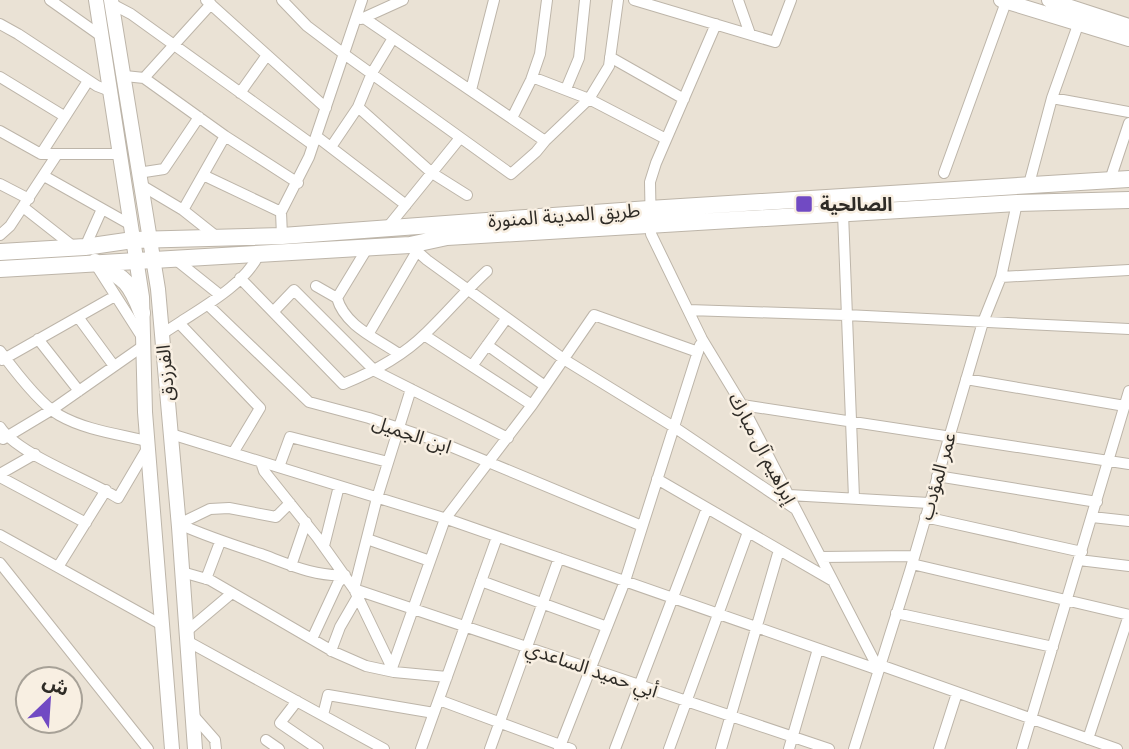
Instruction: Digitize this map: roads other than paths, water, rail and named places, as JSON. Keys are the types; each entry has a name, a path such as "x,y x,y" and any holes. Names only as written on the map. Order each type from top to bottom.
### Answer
{"main road":[{"name":"الفرزدق","path":"96,0 120,154 138,235 153,261 179,524 195,749"},
{"path":"1049,0 1129,26"},
{"path":"1004,1 1082,12 1097,30 1129,39"},
{"name":"الفرزدق","path":"112,2 140,179 135,261 142,313 148,444 172,749"},
{"name":"طريق المدينة المنورة","path":"4,272 95,262 153,261 368,247 413,248 447,237 649,217 1029,184 1129,179"},
{"name":"طريق المدينة المنورة","path":"0,252 79,247 138,235 282,236 387,228 649,217 843,213 1129,200"},
{"path":"95,262 120,275 128,283 142,313"}],"street":[{"path":"50,0 102,36"},
{"path":"282,0 307,26 511,174 537,152 589,99 609,66 618,0"},
{"path":"282,236 281,212 298,183 344,54 359,20 362,0"},
{"path":"359,20 403,0"},
{"path":"471,90 494,0"},
{"path":"512,118 540,54 547,0"},
{"path":"566,89 579,58 585,0"},
{"path":"634,0 654,3 775,42 791,0"},
{"path":"738,0 750,34"},
{"path":"944,173 1004,1"},
{"path":"112,2 240,93 314,141 331,147 405,205"},
{"path":"144,78 174,46 208,2 326,108"},
{"path":"1029,184 1052,97 1082,12"},
{"path":"359,20 393,38 545,141"},
{"path":"0,24 88,81 110,91"},
{"path":"649,217 650,182 716,24"},
{"path":"331,147 358,107 372,73 393,38"},
{"path":"240,93 267,55"},
{"path":"610,57 684,99"},
{"path":"125,76 144,78 298,183"},
{"path":"0,77 64,116"},
{"path":"532,77 589,99 666,139"},
{"path":"41,154 88,81"},
{"path":"1052,97 1129,113"},
{"path":"358,107 432,173 467,195"},
{"path":"140,179 164,170 199,117"},
{"path":"1110,180 1129,123"},
{"path":"0,131 41,154 120,154"},
{"path":"183,210 226,136"},
{"path":"387,228 460,138"},
{"path":"0,235 5,223 26,203 56,156"},
{"path":"202,175 281,212"},
{"path":"44,176 102,209 138,235"},
{"path":"140,179 217,237"},
{"path":"0,184 79,247 102,209"},
{"name":"عمر المؤدب","path":"854,749 983,322 1000,277 1017,203"},
{"path":"843,213 854,498"},
{"name":"إبراهيم آل مبارك","path":"649,217 651,234 702,339 742,405 879,668"},
{"path":"337,298 368,247"},
{"path":"369,333 413,248 565,360 796,509"},
{"path":"162,334 220,295 253,267 259,254"},
{"path":"175,259 220,295"},
{"path":"2,435 53,410 143,342 95,262"},
{"path":"1000,277 1129,270"},
{"path":"240,278 343,384 375,371 424,335 487,271"},
{"path":"316,286 337,298 340,307 362,332 369,333 399,354"},
{"path":"273,312 294,290 375,371 508,438"},
{"path":"2,435 118,498 148,444 78,423 53,410 2,356 115,296"},
{"name":"ابن الجميل","path":"208,304 309,402 440,442 642,526"},
{"path":"688,310 1129,329"},
{"path":"261,462 264,471 306,522 356,592 392,668 445,519 565,360 594,315 698,352"},
{"path":"78,317 114,366"},
{"path":"472,366 506,318"},
{"path":"179,323 260,408 233,453"},
{"path":"424,335 532,405"},
{"path":"38,338 79,391"},
{"path":"439,700 564,748 625,581 702,339"},
{"path":"487,345 545,386"},
{"path":"966,379 1125,406"},
{"path":"331,651 356,592 377,498 411,388"},
{"path":"1022,749 1129,391"},
{"path":"742,405 1129,464"},
{"path":"170,434 445,519 818,649 957,693 1118,749"},
{"path":"279,467 290,437 388,462"},
{"path":"35,454 0,475 86,523"},
{"path":"937,476 1097,502"},
{"path":"657,480 833,581"},
{"path":"324,546 339,486"},
{"path":"58,567 106,490"},
{"path":"789,495 929,503"},
{"path":"179,524 210,509 229,508 276,517 290,503"},
{"path":"615,749 707,508"},
{"path":"925,517 1129,566"},
{"path":"1092,517 1129,521"},
{"path":"291,566 306,522"},
{"path":"179,524 220,542 291,566 332,576 345,575"},
{"path":"669,749 748,531"},
{"path":"0,535 162,625"},
{"path":"421,749 497,537"},
{"path":"367,539 430,561"},
{"path":"206,579 220,542"},
{"path":"721,749 779,550"},
{"path":"821,557 913,560 1129,615 1088,739"},
{"path":"490,749 559,558"},
{"path":"0,563 148,749"},
{"path":"182,572 206,579 331,651 366,666 394,672 447,677"},
{"path":"312,639 338,583 345,575"},
{"path":"481,581 607,627"},
{"name":"أبي حميد الساعدي","path":"356,592 829,749"},
{"path":"232,593 187,636 369,746 384,749"},
{"path":"896,613 1053,647"},
{"path":"789,749 818,649"},
{"path":"939,749 957,693"},
{"path":"323,716 328,695 434,713"},
{"path":"298,702 280,723 318,749"},
{"path":"193,715 215,740 216,749"},
{"path":"266,740 279,749"}],"place":[{"name":"الصالحية","path":"804,204"}]}
